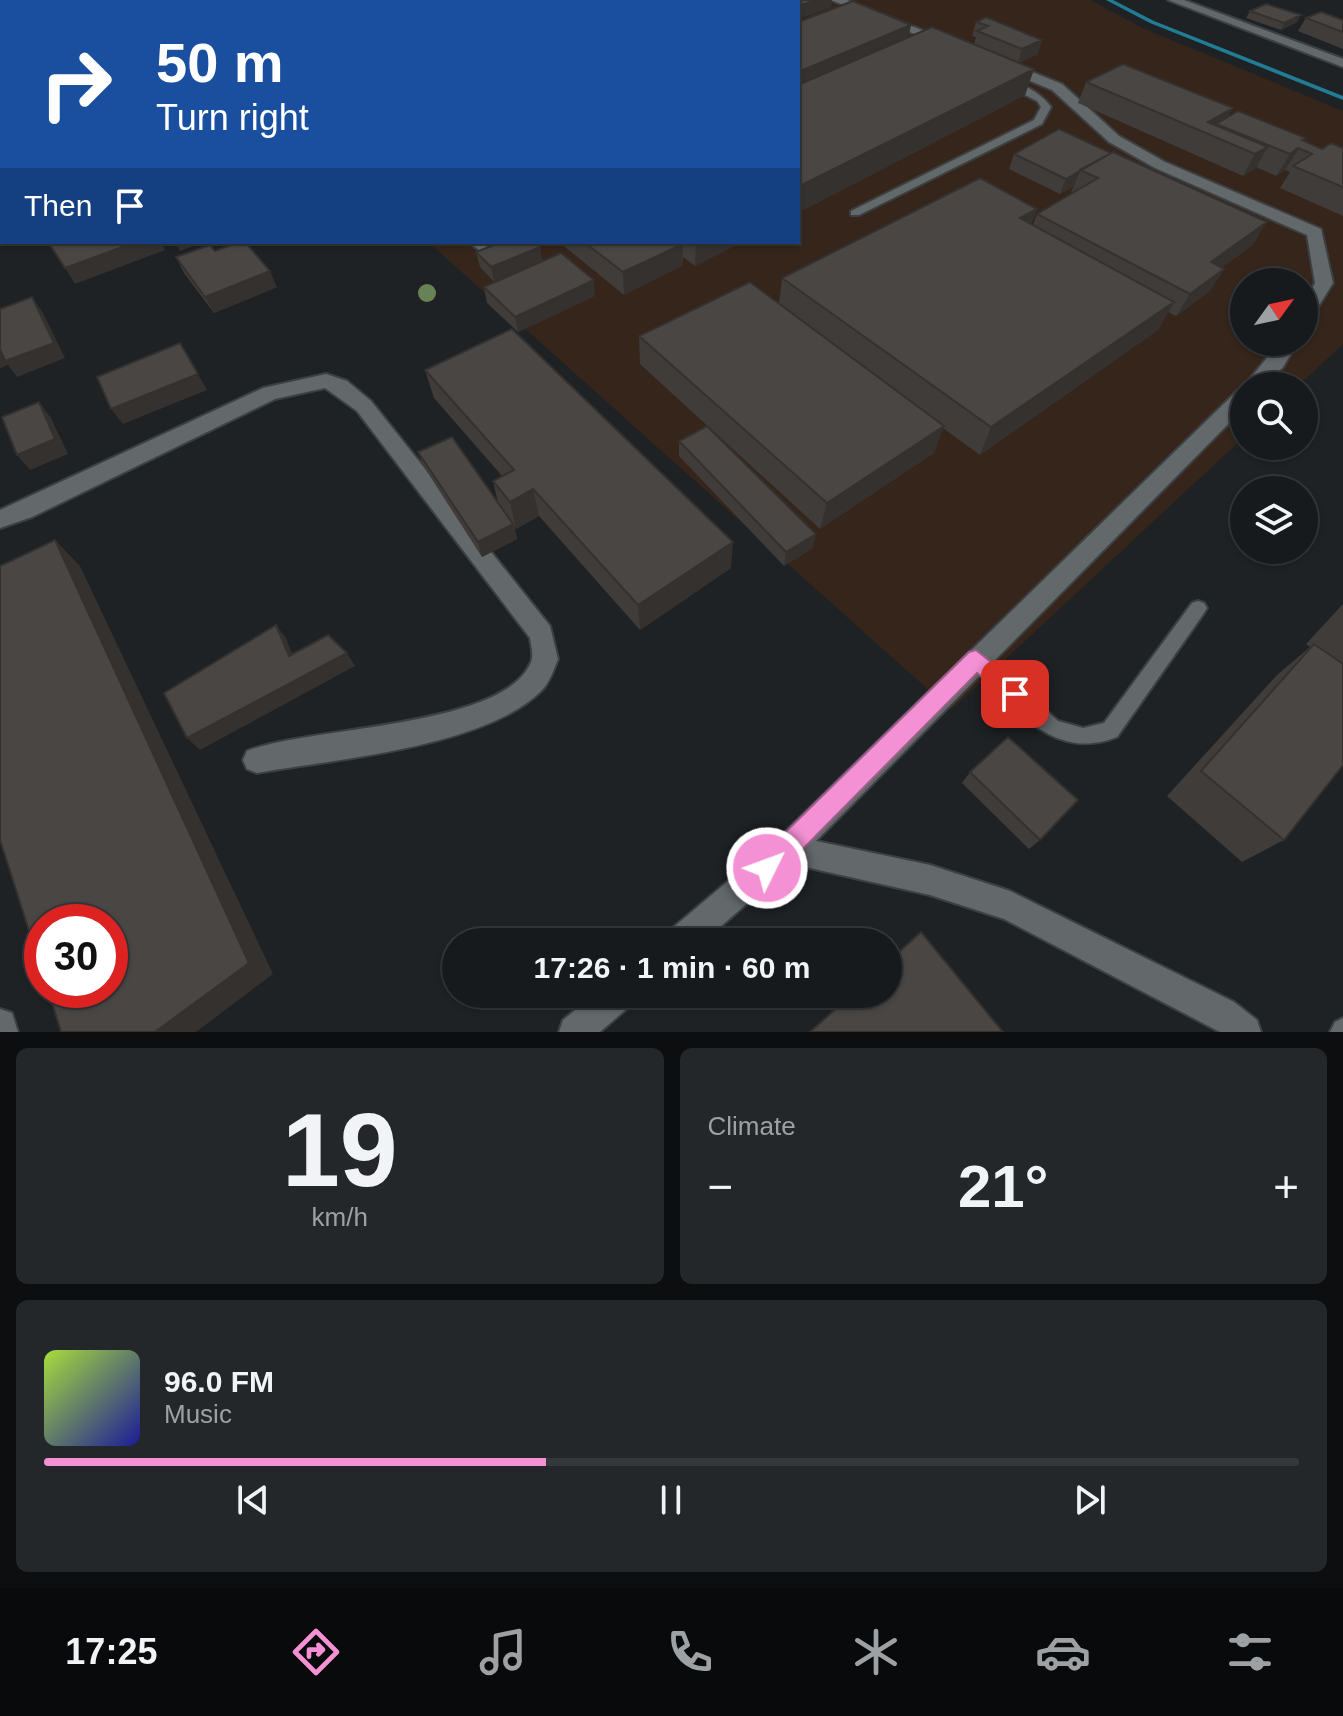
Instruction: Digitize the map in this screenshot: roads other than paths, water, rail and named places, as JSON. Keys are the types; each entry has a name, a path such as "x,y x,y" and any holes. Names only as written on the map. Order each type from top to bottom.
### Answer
{"street":[{"path":"837,0 951,51"},
{"path":"1174,0 1343,63"},
{"path":"986,58 1057,87 1114,139 1160,165 1315,232 1324,283 1318,293"},
{"path":"1267,372 1280,356"},
{"path":"0,519 24,511 270,393 326,381 340,386 364,406 541,634 546,659 534,682 500,705 455,724 257,760"},
{"path":"696,928 788,849 1230,410"},
{"path":"788,849 930,880 1010,906 1223,1013 1245,1032"},
{"path":"575,1032 603,1008"},
{"path":"0,1025 2,1032"}],"lane":[{"path":"862,23 951,51"},
{"path":"855,213 1038,122 1046,107 1040,99 999,79"},
{"path":"976,659 1053,729 1083,737 1110,731 1198,608"}],"waterway":[{"path":"1109,0 1152,22 1343,98"}]}
